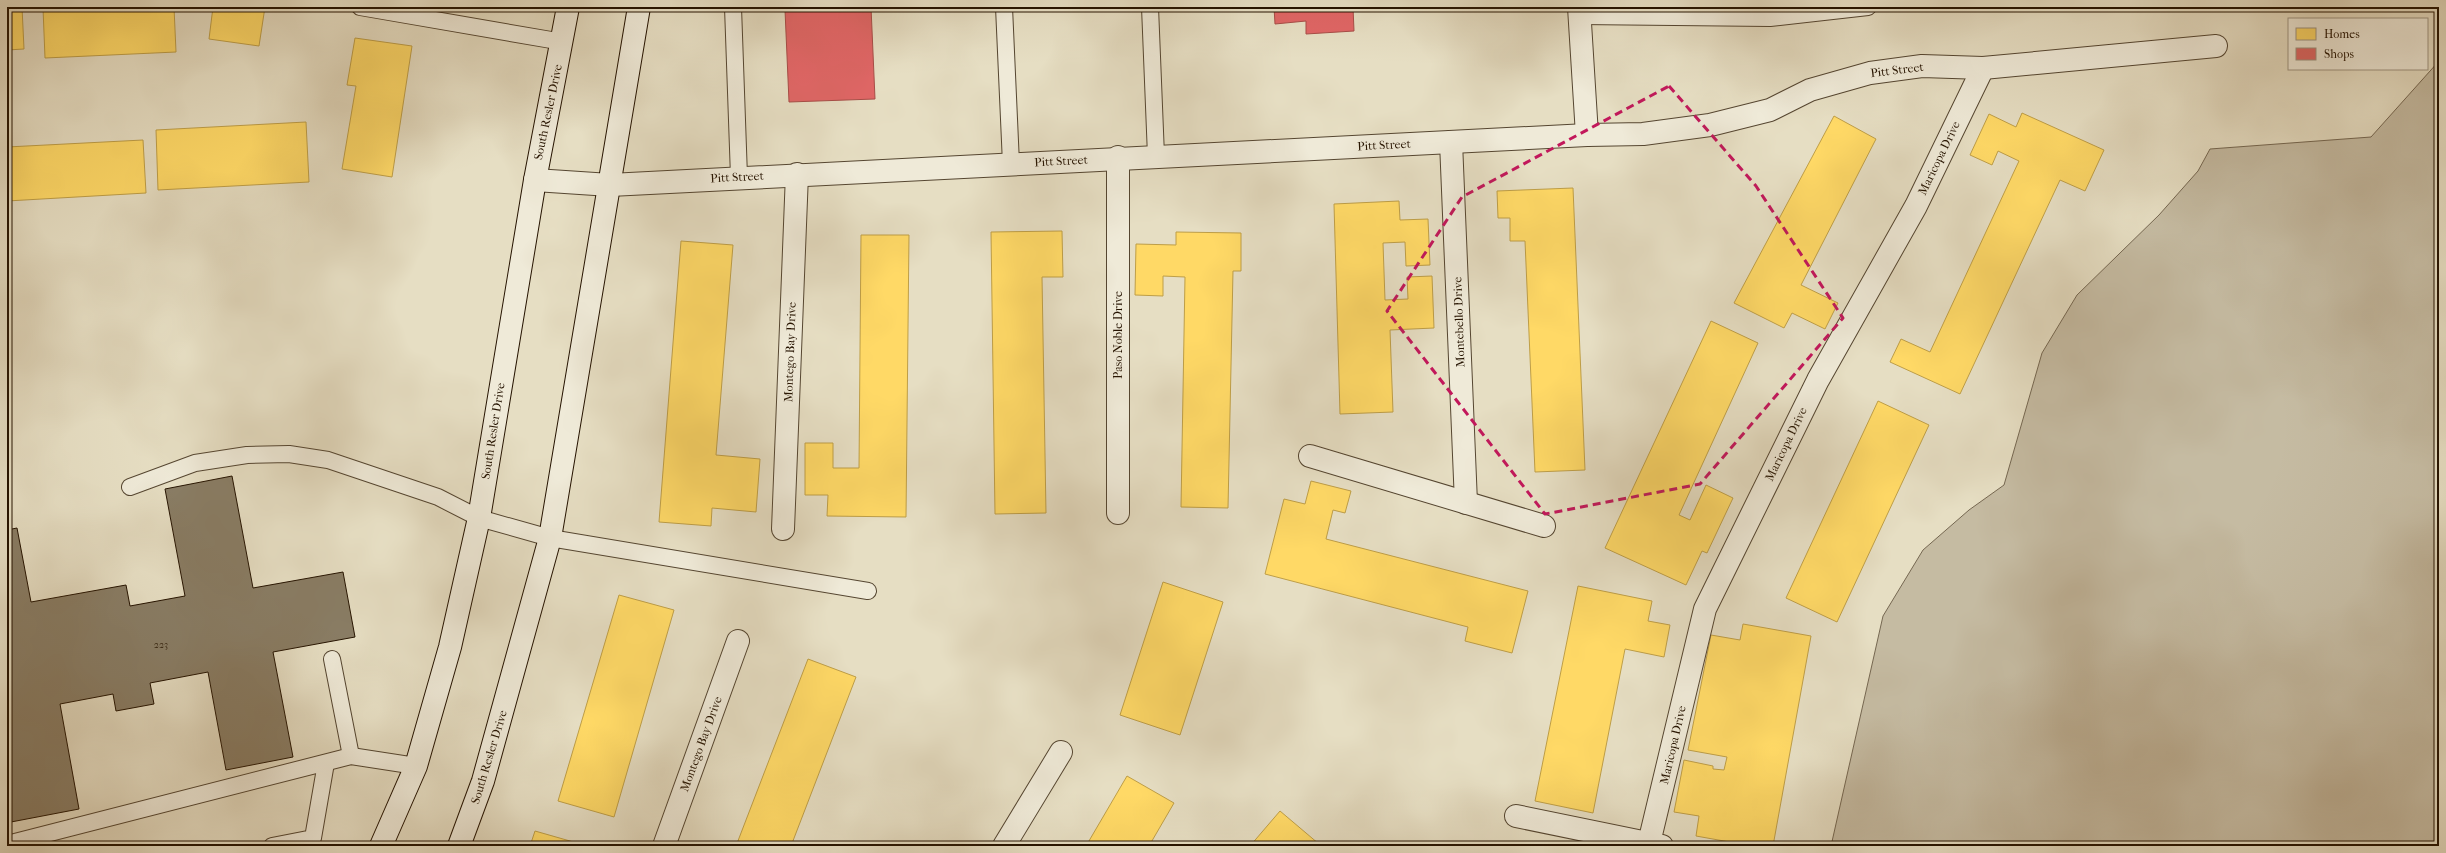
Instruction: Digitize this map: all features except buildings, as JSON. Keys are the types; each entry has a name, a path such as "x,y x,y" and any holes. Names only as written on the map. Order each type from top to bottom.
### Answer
{"street":[{"name":"South Resler Drive","path":"381,846 416,766 450,647 479,518 535,180 563,42 568,7"},
{"name":"South Resler Drive","path":"459,846 483,781 550,538 639,7"},
{"path":"1579,12 1587,135"},
{"name":"Pitt Street","path":"535,180 610,185 1156,156 1587,135 1643,134 1710,124 1770,110 1810,90 1870,73 1922,66 1983,68 2216,46"},
{"name":"Maricopa Drive","path":"1516,816 1656,845 1705,609 1818,380 1916,206 1983,68"},
{"name":"Montebello Drive","path":"1451,142 1466,503"},
{"name":"Paso Noble Drive","path":"1118,158 1118,513"},
{"name":"Montego Bay Drive","path":"783,529 797,174"},
{"path":"1310,456 1544,526"},
{"name":"Montego Bay Drive","path":"664,846 738,641"},
{"path":"1004,846 1061,752"}],"lane":[{"path":"360,7 563,42"},
{"path":"734,7 739,177"},
{"path":"1004,7 1011,164"},
{"path":"1150,7 1156,156"},
{"path":"1579,12 1770,18 1868,7"},
{"path":"130,487 195,463 247,455 289,454 328,460 438,497 479,518 550,538 868,591"},
{"path":"332,658 351,756"},
{"path":"7,844 351,756 416,766"},
{"path":"272,846 313,838 326,762"}],"highlighted area":[{"path":"1669,86 1756,186 1843,318 1700,484 1545,514 1387,311 1462,197"}],"shaded area":[{"path":"2439,61 2439,846 1831,846 1883,616 1923,550 1969,510 2004,485 2042,353 2077,295 2159,215 2198,171 2210,149 2371,137"}]}
